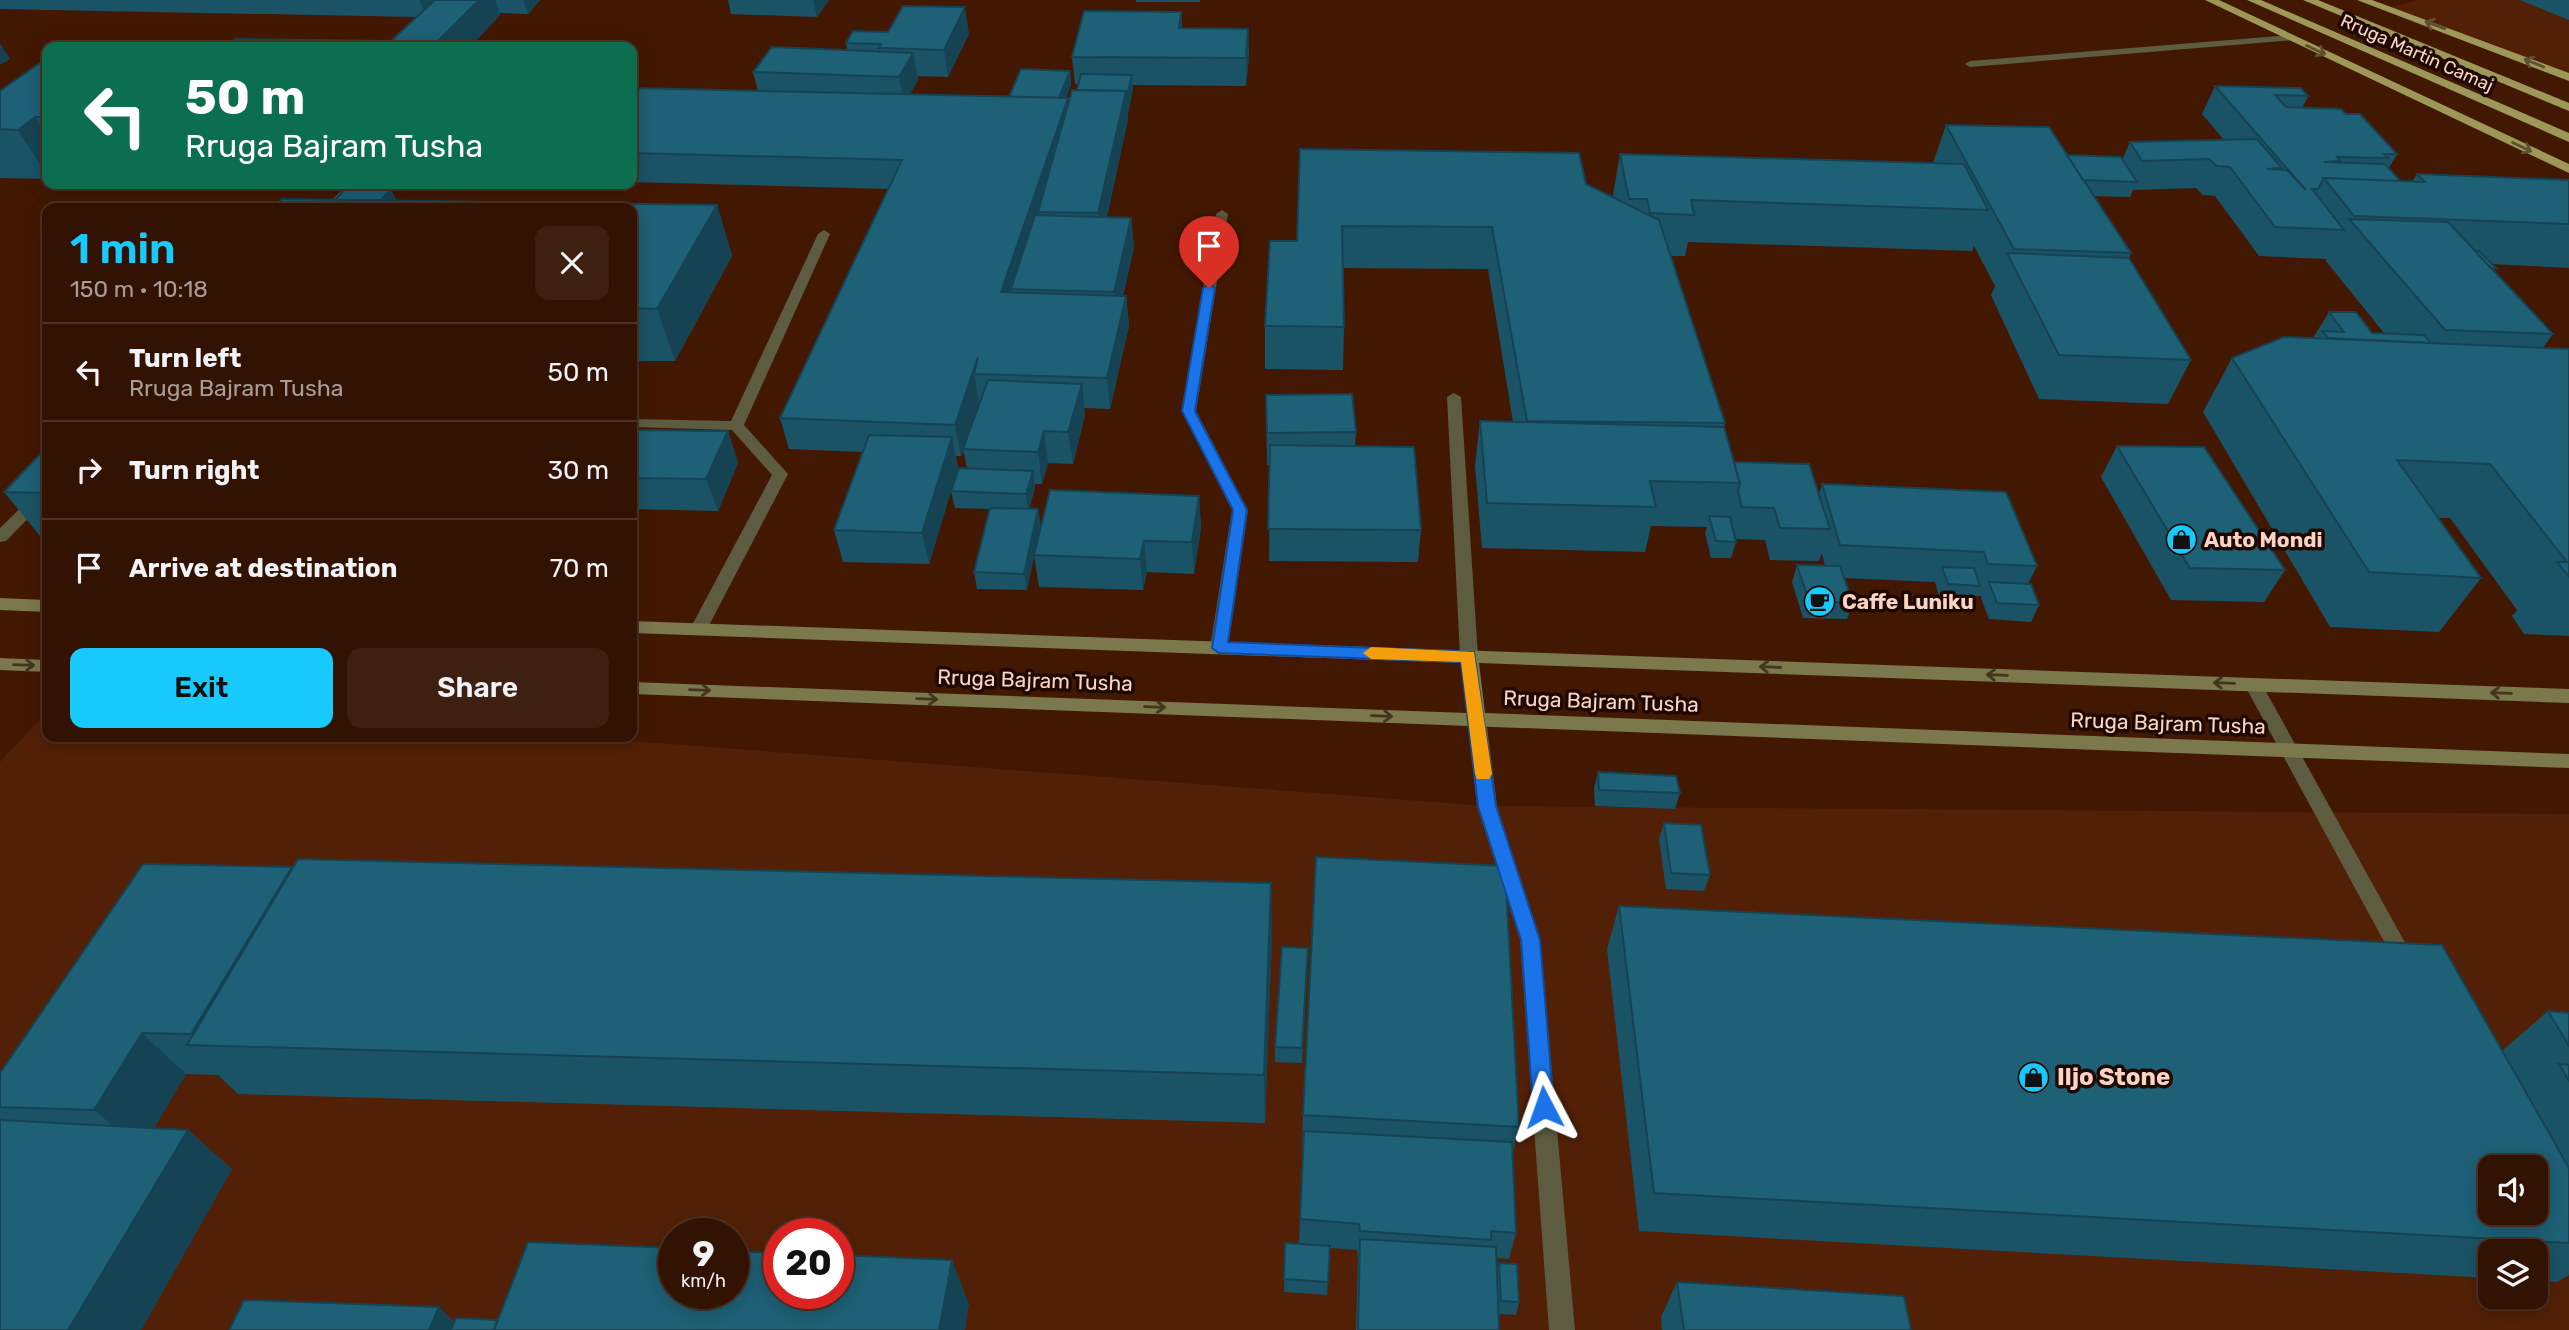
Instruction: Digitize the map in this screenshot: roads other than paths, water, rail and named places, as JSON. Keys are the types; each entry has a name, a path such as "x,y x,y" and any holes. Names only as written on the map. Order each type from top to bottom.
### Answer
{"highway":[{"path":"2210,0 2569,169"},
{"name":"Rruga Martin Camaj","path":"2252,0 2569,138"},
{"name":"Rruga Martin Camaj","path":"2308,0 2569,107"},
{"path":"2362,0 2569,77"}],"main road":[{"path":"0,604 42,606"},
{"name":"Rruga Bajram Tusha","path":"637,626 2569,696"},
{"path":"1469,656 1477,719"},
{"path":"0,664 42,666"},
{"name":"Rruga Bajram Tusha","path":"637,688 2569,761"}],"lane":[{"path":"1969,64 2291,38"},
{"path":"335,203 350,189"},
{"path":"1219,648 1240,510 1188,411 1222,214"},
{"path":"736,425 824,234"},
{"path":"1454,397 1469,656"},
{"path":"637,423 736,425 780,474 699,629"},
{"path":"0,537 42,495"},
{"path":"2253,684 2417,983"},
{"path":"1477,719 1487,806 1530,940 1562,1330"}],"place":[{"name":"Auto Mondi","path":"2181,539"},
{"name":"Caffe Luniku","path":"1819,601"},
{"name":"Iljo Stone","path":"2034,1077"}]}
